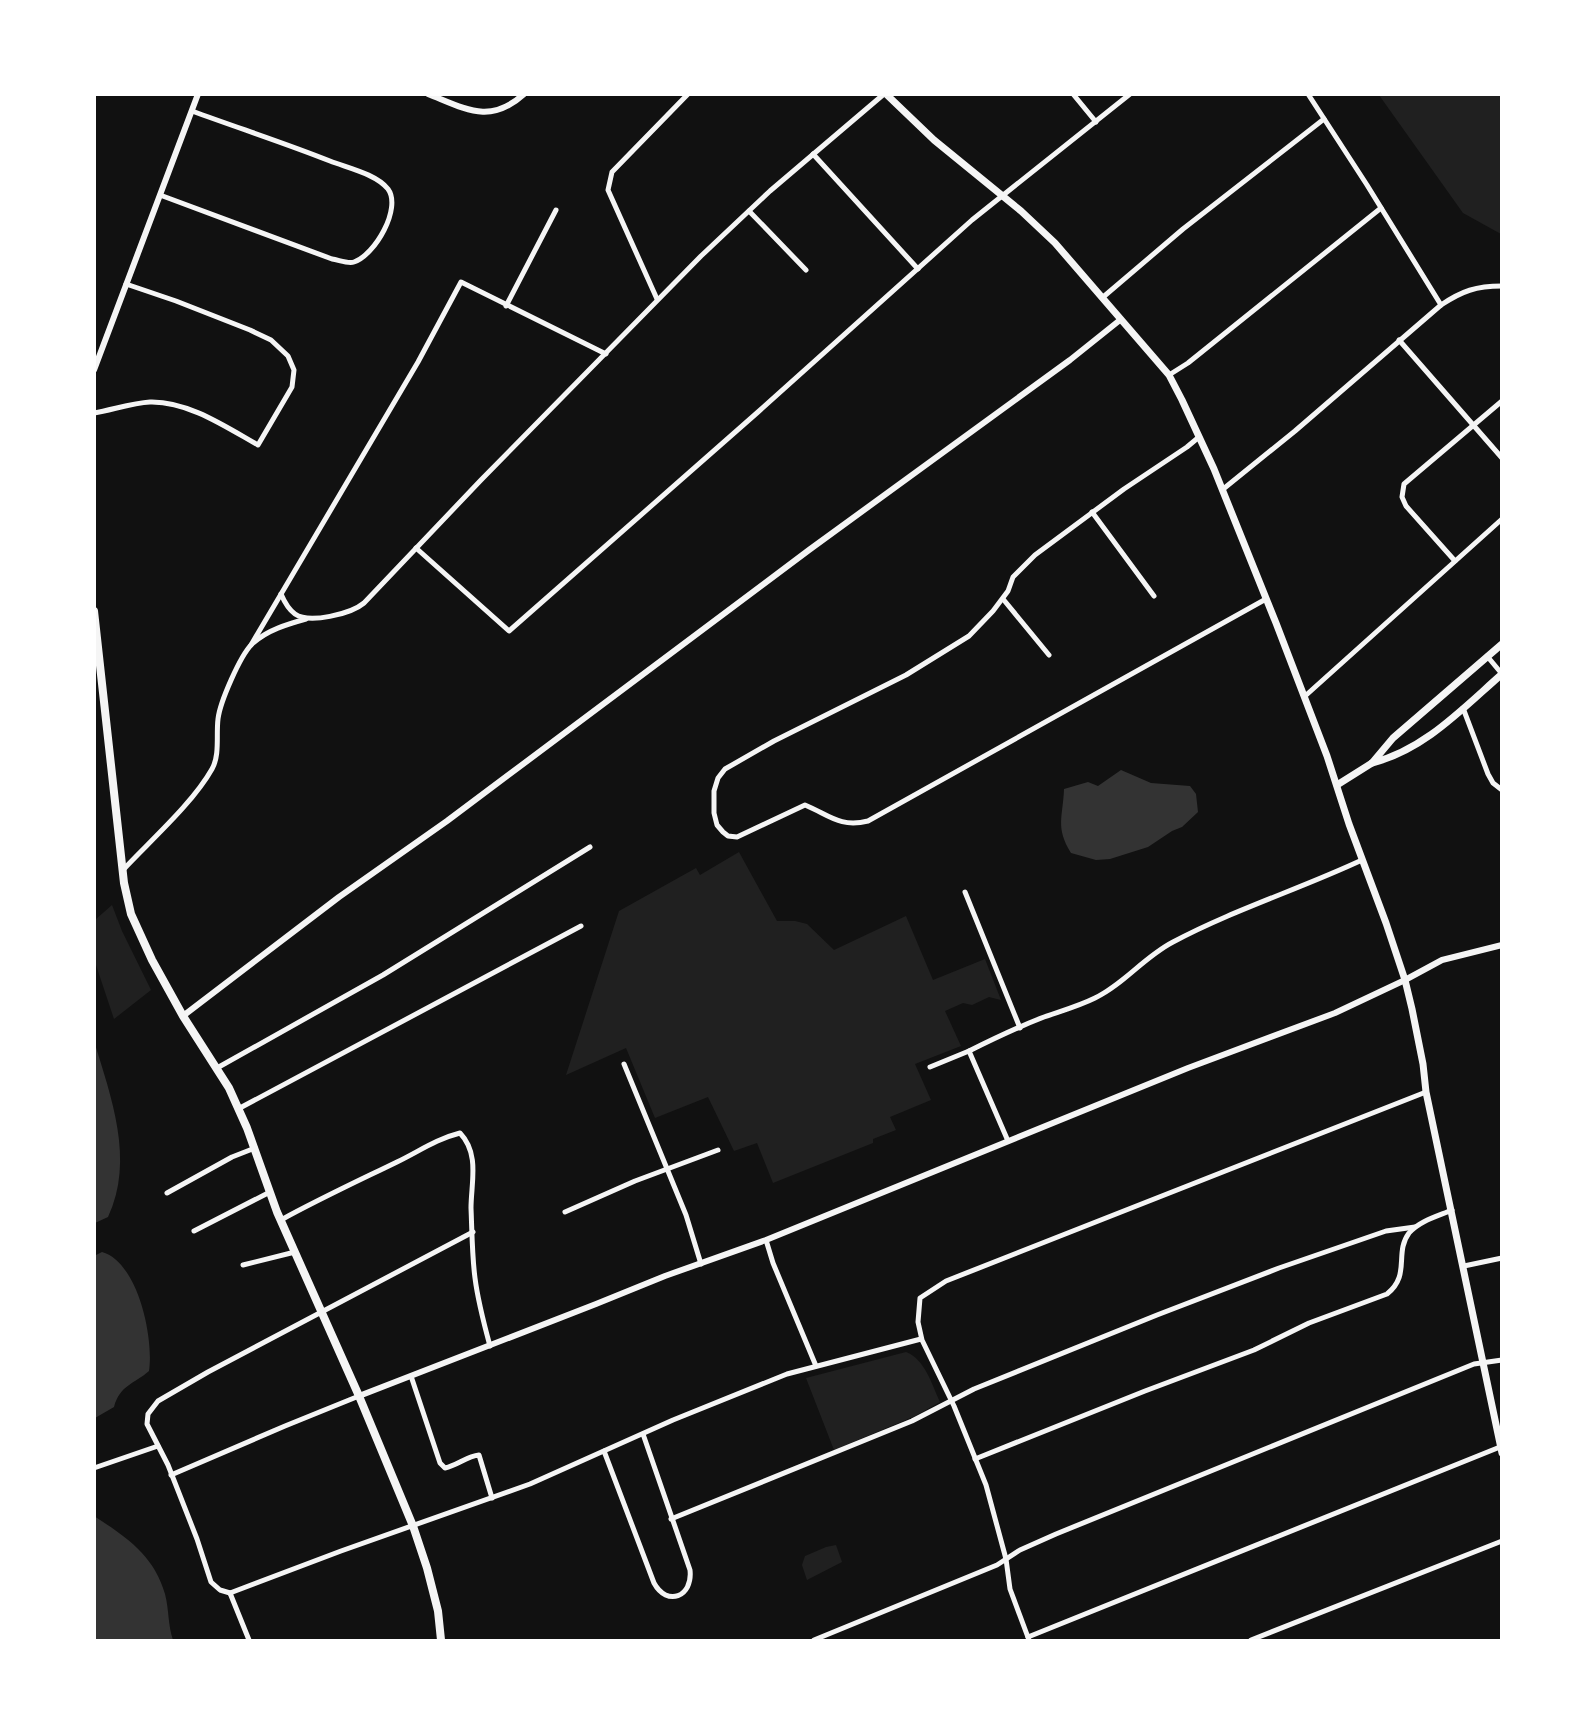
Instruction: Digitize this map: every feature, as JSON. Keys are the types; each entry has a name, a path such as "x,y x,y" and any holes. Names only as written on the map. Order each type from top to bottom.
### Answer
{"main road":[{"path":"885,94 934,140 1003,195 1054,243 1169,375 1199,436 1304,697 1405,980 1423,1064 1426,1092 1501,1450"},
{"path":"94,611 98,670 128,905 152,960 183,1016 217,1068 255,1148 281,1220 359,1396 413,1526 433,1589 441,1641"},
{"path":"1372,763 1393,738 1502,644"},
{"path":"1337,785 1372,763 1414,747 1502,674"}],"street":[{"path":"94,370 198,94"},
{"path":"428,94 478,112 492,112 510,106 524,94"},
{"path":"657,299 608,190 609,181 612,172 688,94"},
{"path":"251,645 278,628 308,619 355,611 657,299 749,211 885,94"},
{"path":"1073,94 1096,122"},
{"path":"416,548 509,631 763,408 972,220 1130,94"},
{"path":"1308,94 1441,305"},
{"path":"160,195 332,259 352,263 366,256 374,248 384,231 389,215 390,192 376,180 296,148 192,111"},
{"path":"1102,298 1183,229 1324,119"},
{"path":"813,154 918,269"},
{"path":"1169,375 1188,363 1381,208"},
{"path":"506,306 556,210"},
{"path":"749,211 806,270"},
{"path":"123,870 174,816 212,770 216,757 218,717 229,685 280,594 418,362 461,282 606,354"},
{"path":"94,413 149,402 166,404 184,408 215,421 258,445 292,387 294,370 288,356 271,340 176,301 126,284"},
{"path":"1222,490 1295,431 1441,305 1463,291 1485,286 1502,286"},
{"path":"183,1016 339,897 447,821 809,550 1070,360 1120,320"},
{"path":"1400,340 1502,458"},
{"path":"1455,561 1406,506 1402,491 1404,484 1502,402"},
{"path":"1199,436 1187,447 1092,512 1021,567 1013,577 1003,599 982,625 969,636 906,675 757,750 725,769 718,778 714,791 714,813 717,825 728,836 737,837 800,806 808,806 840,822 856,824 868,821 1266,599"},
{"path":"1092,512 1154,596"},
{"path":"1304,697 1502,519"},
{"path":"280,594 286,605 296,615 308,619"},
{"path":"1003,599 1049,655"},
{"path":"1487,656 1502,674"},
{"path":"1463,708 1488,774 1493,783 1502,790"},
{"path":"217,1068 383,975 590,847"},
{"path":"930,1067 1106,992 1117,986 1136,967 1157,952 1192,932 1362,860"},
{"path":"965,892 1020,1028"},
{"path":"238,1109 581,926"},
{"path":"171,1475 285,1425 490,1347 665,1276 766,1240 1188,1068 1335,1013 1442,960 1502,945"},
{"path":"969,1051 1008,1142"},
{"path":"624,1064 686,1215 701,1264"},
{"path":"1426,1092 946,1281 920,1298 918,1322 921,1339 951,1400 995,1513 1006,1559 1010,1589 1028,1639 1501,1450"},
{"path":"281,1220 350,1183 398,1162 442,1137 460,1133 468,1142 474,1170 471,1207 474,1276 480,1312 490,1347"},
{"path":"167,1193 232,1157 255,1148"},
{"path":"565,1212 666,1169 718,1150"},
{"path":"194,1231 270,1192"},
{"path":"671,1520 912,1421 974,1389 1280,1268 1386,1232 1415,1227 1452,1210"},
{"path":"975,1459 1144,1391 1254,1350 1309,1323 1387,1294 1397,1286 1407,1236 1415,1227"},
{"path":"472,1232 176,1390 158,1401 150,1411 147,1425 171,1475 197,1539 211,1582 220,1590 230,1593 530,1484 738,1393 787,1374 921,1339"},
{"path":"766,1240 773,1263 816,1366"},
{"path":"243,1265 295,1252"},
{"path":"1464,1266 1502,1258"},
{"path":"814,1641 997,1565 1020,1550 1056,1533 1417,1386 1483,1362 1502,1359"},
{"path":"411,1376 440,1463 446,1468 451,1467 479,1455 492,1498"},
{"path":"604,1451 658,1591 670,1597 678,1596 689,1587 690,1570 643,1434"},
{"path":"94,1468 159,1446"},
{"path":"1251,1641 1502,1541"},
{"path":"230,1593 249,1641"}],"shaded area":[{"path":"1379,95 1501,95 1501,234 1463,213"},
{"path":"1121,770 1151,783 1190,786 1196,794 1198,812 1182,827 1148,847 1110,859 1096,860 1071,853 1061,829 1064,789 1088,782 1098,786"},
{"path":"739,852 777,921 807,924 834,950 906,916 933,980 985,959 1001,1000 989,997 972,1005 963,1003 945,1011 961,1046 915,1064 931,1100 890,1117 896,1130 873,1139 873,1143 773,1183 757,1143 734,1151 708,1097 655,1118 626,1048 566,1075 619,911 696,868 700,875"},
{"path":"112,905 151,990 114,1019 95,962 95,920"},
{"path":"94,1041 113,1106 120,1151 120,1173 116,1195 108,1217 95,1223"},
{"path":"102,1252 115,1259 134,1285 146,1321 150,1357 149,1371 124,1389 114,1407 95,1418 94,1256"},
{"path":"906,1352 913,1355 923,1366 940,1402 915,1416 834,1450 806,1378"},
{"path":"94,1516 128,1540 154,1568 165,1594 173,1640 95,1640"},
{"path":"836,1545 842,1562 807,1580 802,1565 805,1556"}]}
